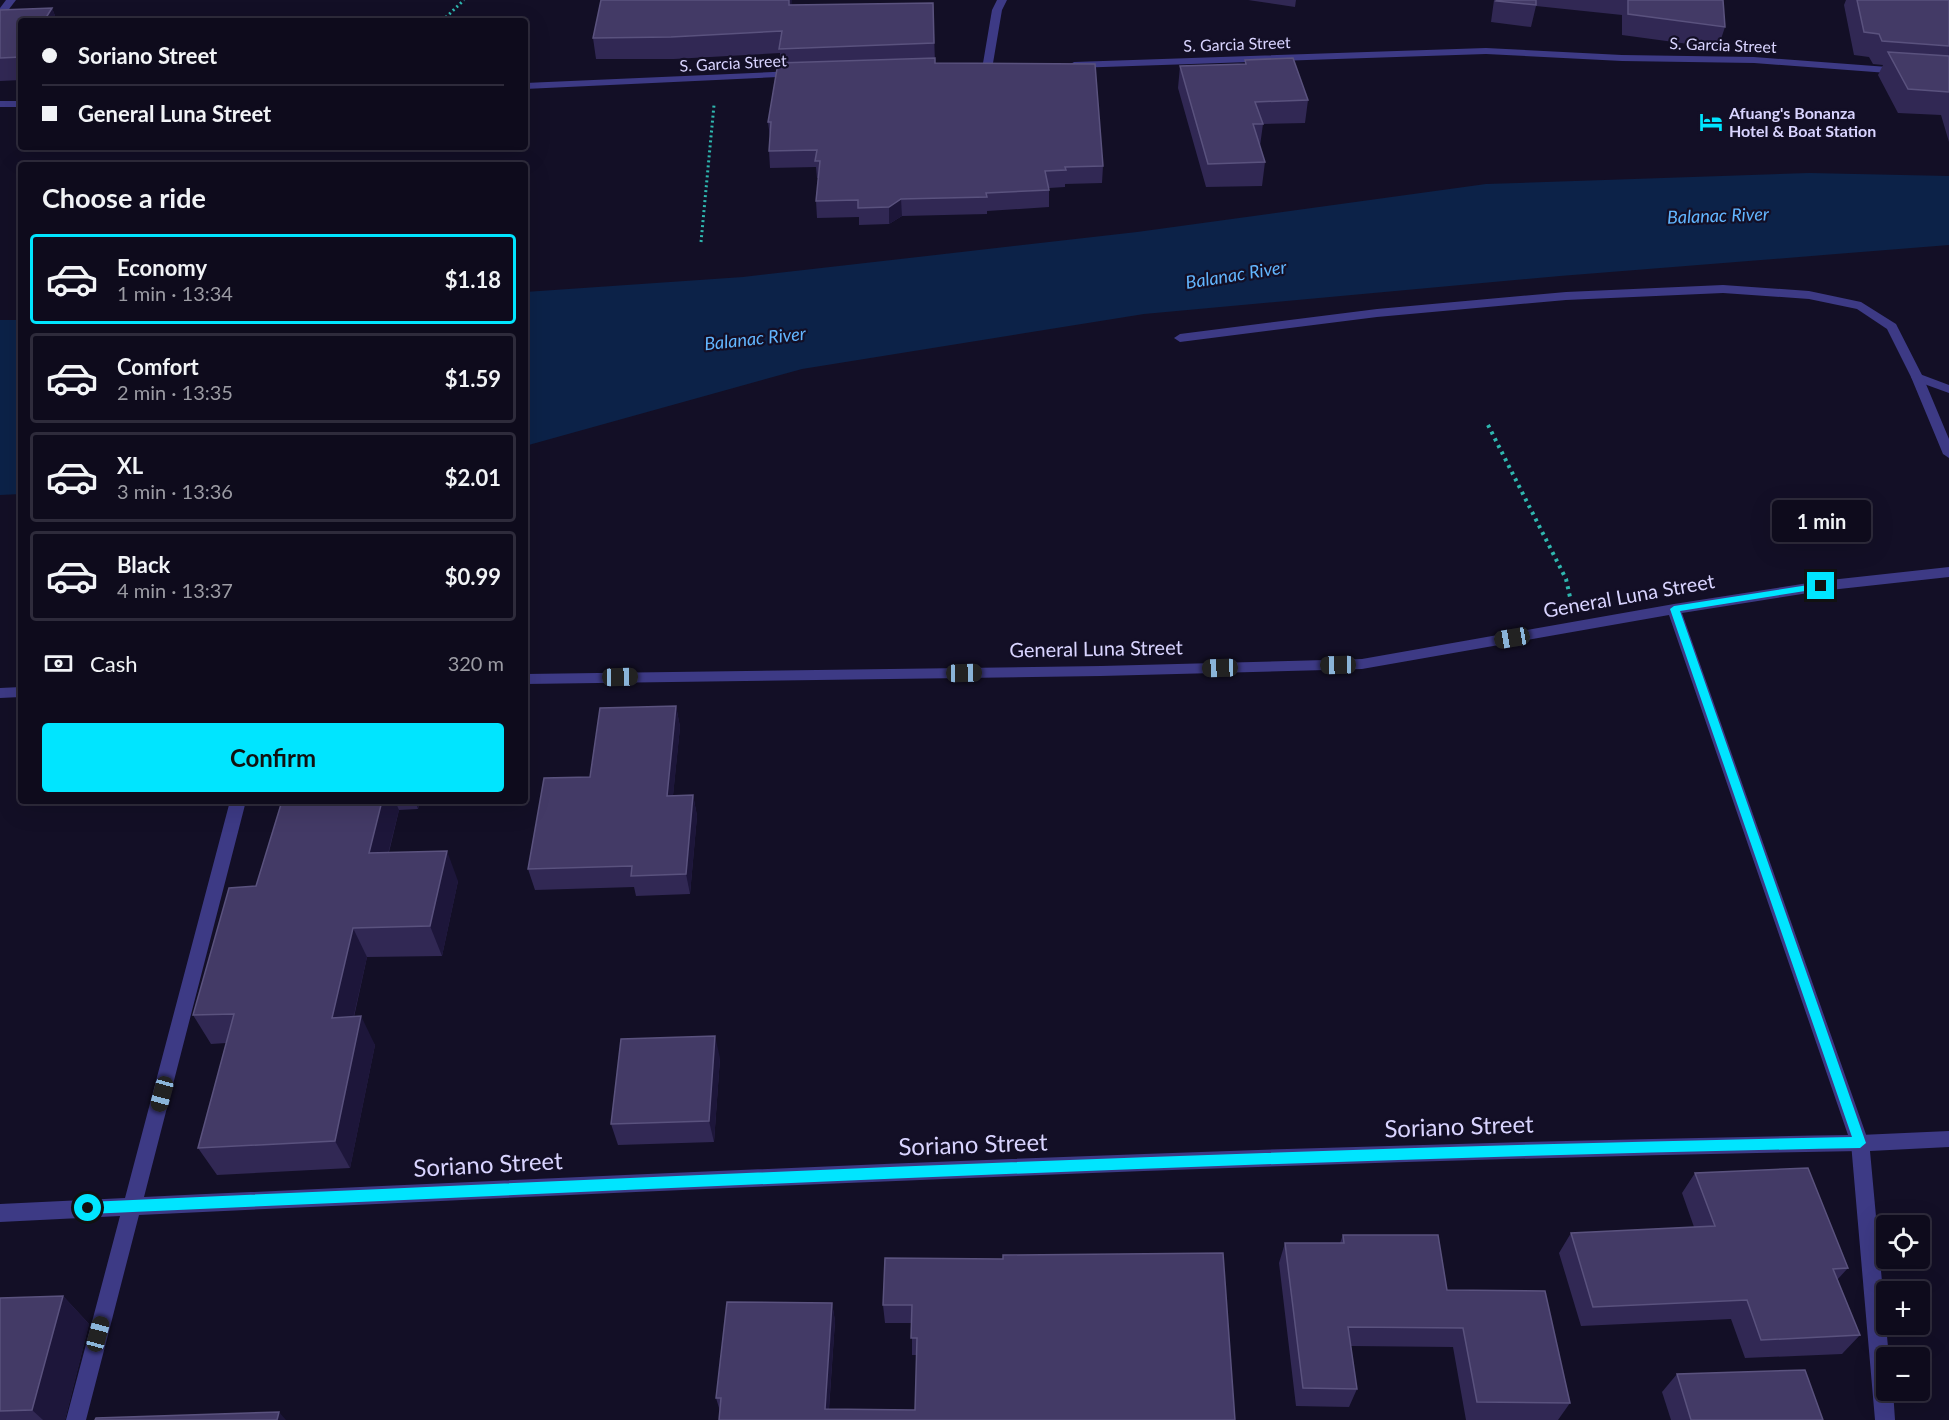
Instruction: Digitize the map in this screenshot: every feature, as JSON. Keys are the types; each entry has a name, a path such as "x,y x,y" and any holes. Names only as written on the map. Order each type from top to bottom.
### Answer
{"street":[{"path":"0,15 11,0"},
{"path":"987,69 997,10 1002,0"},
{"name":"S. Garcia Street","path":"1067,66 1486,51 1622,58 1754,60 1915,72"},
{"path":"975,69 998,68"},
{"name":"S. Garcia Street","path":"528,86 807,74"},
{"path":"0,104 18,104"},
{"path":"1180,338 1377,313 1566,296 1723,289 1809,295 1861,306 1892,327 1917,377 1949,454"},
{"path":"1917,377 1949,389"},
{"name":"General Luna Street","path":"528,679 1101,671 1362,664 1674,609 1821,586 1949,572"},
{"path":"1674,609 1860,1143 1885,1420"},
{"path":"0,693 18,692"},
{"path":"76,1420 237,804"},
{"name":"Soriano Street","path":"0,1212 830,1175 1619,1147 1860,1143 1949,1139"}],"path":[{"path":"445,18 464,0"},
{"path":"701,242 717,79"},
{"path":"1488,425 1566,579 1577,626"}],"water":[{"name":"Balanac River","path":"1809,173 1949,176 1949,245 1560,276 1144,314 802,369 528,445 528,292 743,277 1137,232 1486,184"},
{"path":"0,320 18,320 18,494 0,495"}],"building":[{"path":"601,0 789,0 789,5 933,3 934,43 779,49 782,31 671,37 593,38"},
{"path":"1536,0 1536,5 1496,1"},
{"path":"1628,0 1723,0 1725,27 1628,14"},
{"path":"1857,0 1949,0 1949,46 1882,41 1879,34 1864,32"},
{"path":"52,8 46,18 18,18 18,57 0,58 0,10"},
{"path":"1888,52 1949,56 1949,92 1908,89"},
{"path":"935,58 935,63 1095,64 1103,166 1065,167 1066,170 1045,171 1049,190 986,193 987,197 901,199 889,207 858,208 858,200 816,201 820,161 815,161 817,150 769,151 771,122 768,122 778,63"},
{"path":"1293,58 1308,100 1255,102 1263,124 1253,124 1265,162 1208,164 1180,66 1246,64 1245,60"},
{"path":"676,706 667,796 693,795 686,874 631,876 632,866 528,869 544,778 590,777 600,708"},
{"path":"281,804 381,804 369,853 447,851 430,926 353,928 332,1018 361,1016 335,1141 198,1148 234,1014 193,1015 229,888 256,886"},
{"path":"715,1036 709,1121 611,1124 621,1039"},
{"path":"1808,1168 1848,1268 1833,1269 1860,1335 1761,1340 1747,1300 1593,1307 1571,1233 1715,1226 1695,1173"},
{"path":"1343,1235 1438,1235 1447,1290 1545,1291 1570,1403 1477,1402 1463,1328 1348,1327 1357,1389 1303,1388 1285,1243 1344,1243"},
{"path":"1223,1253 1235,1420 719,1420 721,1398 716,1398 727,1302 832,1303 825,1409 915,1410 917,1338 911,1338 912,1305 883,1305 885,1258 1003,1259 1003,1255"},
{"path":"63,1296 32,1410 0,1411 0,1298"},
{"path":"1805,1370 1823,1420 1691,1420 1677,1374"},
{"path":"279,1412 277,1420 95,1420 96,1418"}],"place":[{"name":"Afuang's Bonanza Hotel & Boat Station","path":"1711,122"}],"route":[{"path":"88,1208 817,1176 1619,1147 1860,1143 1674,609 1821,586"}]}
